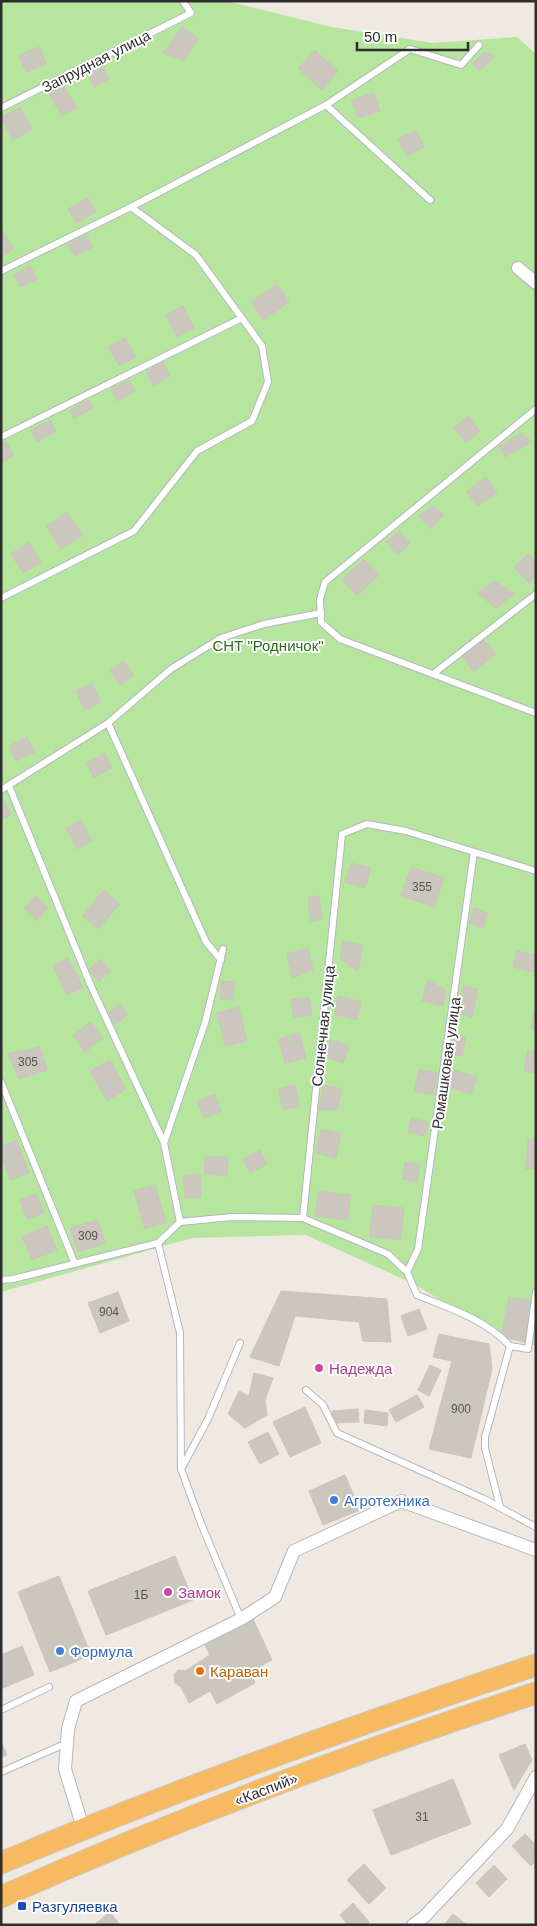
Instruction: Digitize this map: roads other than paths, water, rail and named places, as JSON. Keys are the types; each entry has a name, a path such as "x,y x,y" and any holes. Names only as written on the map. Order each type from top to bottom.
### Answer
{"highway":[{"name":"«Каспий»","path":"1,1863 83,1828 399,1710 536,1665"},
{"name":"«Каспий»","path":"1,1897 95,1856 405,1736 536,1693"}],"street":[{"path":"518,268 536,283"},
{"path":"83,1828 65,1769 68,1730 76,1702 241,1619 275,1597 294,1551 401,1501 536,1550"},
{"path":"413,1925 508,1829 536,1777"}],"lane":[{"name":"Запрудная улица","path":"1,108 192,13 183,1"},
{"path":"1,271 131,207 326,105 410,49 461,65 479,45"},
{"path":"326,105 430,200"},
{"path":"1,598 134,532 197,451 252,421 268,382 262,346 196,256 131,207"},
{"path":"1,436 242,318"},
{"path":"536,409 325,582 320,600 321,622 340,639 536,713"},
{"path":"433,674 536,594"},
{"path":"1,790 108,722 171,669 221,638 264,624 321,612"},
{"path":"108,722 206,942 221,960"},
{"path":"9,786 91,986 164,1143 180,1222"},
{"name":"Солнечная улица","path":"303,1218 342,834 366,824 406,831 474,852"},
{"path":"474,852 536,871"},
{"name":"Ромашковая улица","path":"407,1272 418,1249 474,852"},
{"path":"164,1143 205,1023 224,949"},
{"path":"1,1082 74,1264"},
{"path":"1,1280 158,1243 180,1222 232,1218 303,1218 388,1254 407,1272 417,1296 472,1318 498,1333 510,1346 528,1349 536,1292"},
{"path":"158,1243 180,1333 181,1470 241,1619"},
{"path":"181,1470 208,1419 240,1343"},
{"path":"500,1507 485,1448 485,1437 510,1346"},
{"path":"306,1390 323,1405 336,1433 500,1507 536,1527"},
{"path":"1,1710 50,1687"},
{"path":"1,1772 67,1743"}],"place":[{"name":"Надежда","path":"319,1368"},
{"name":"Агротехника","path":"334,1500"},
{"name":"Замок","path":"168,1592"},
{"name":"Формула","path":"60,1651"},
{"name":"Караван","path":"200,1671"},
{"name":"Разгуляевка","path":"22,1906"}],"park label":[{"name":"СНТ \"Родничок\"","path":"268,645"}]}
